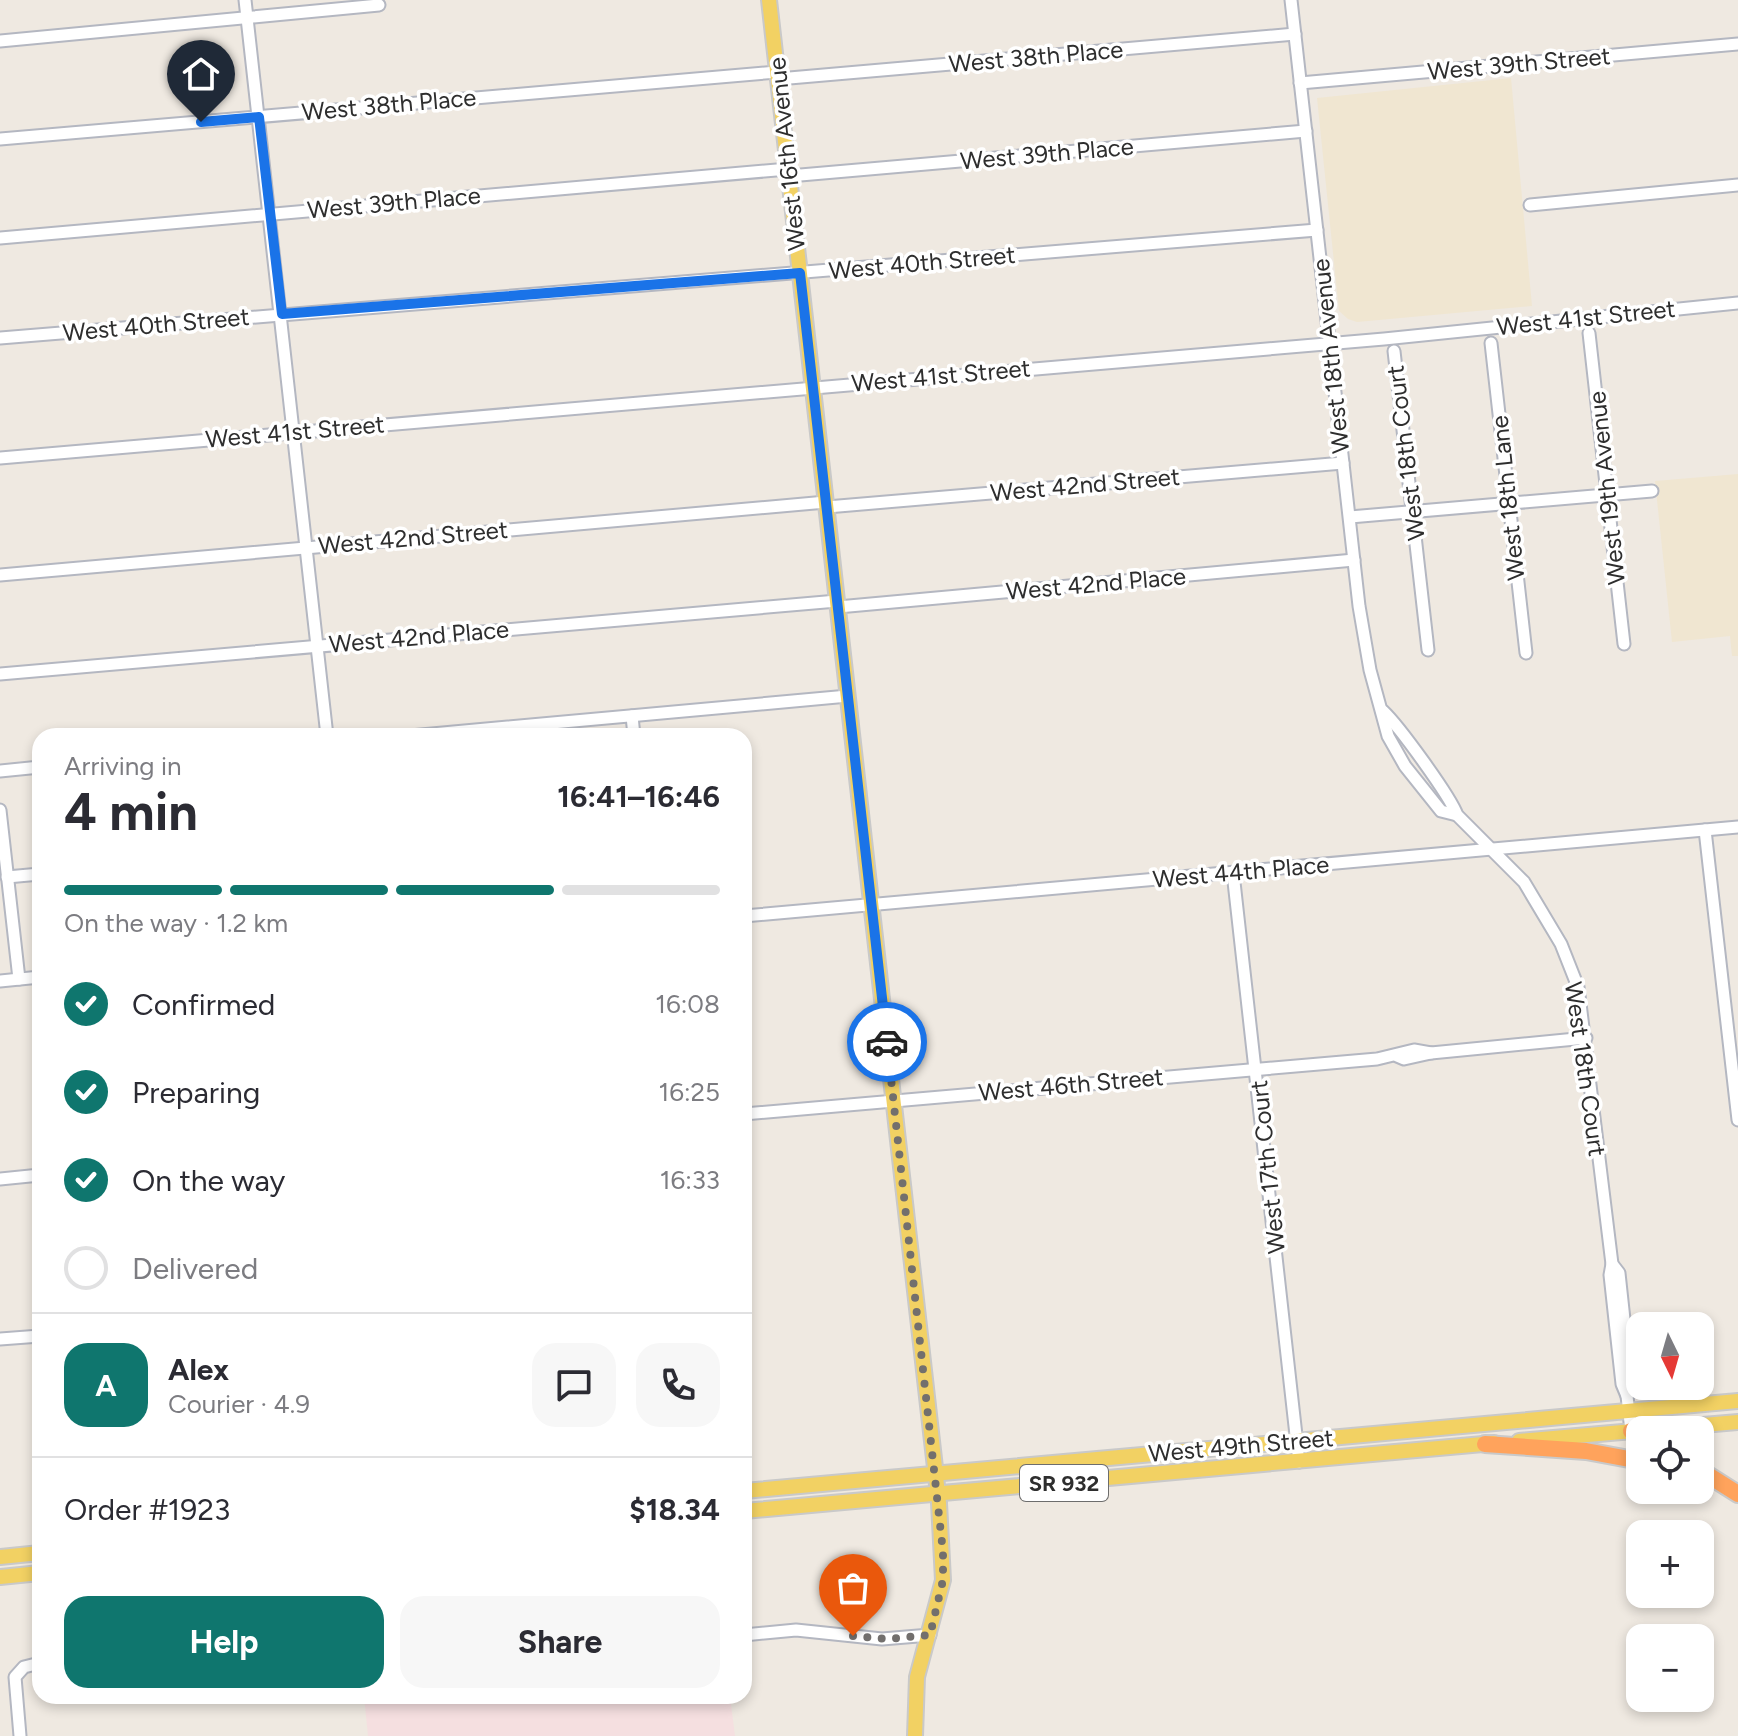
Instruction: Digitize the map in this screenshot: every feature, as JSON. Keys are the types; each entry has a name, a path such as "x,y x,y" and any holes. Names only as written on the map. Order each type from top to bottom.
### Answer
{"highway":[{"path":"1485,1444 1586,1451 1626,1458"},
{"path":"1714,1479 1735,1492"},
{"path":"1714,1484 1735,1492"}],"main road":[{"name":"West 16th Avenue","path":"769,0 939,1494 943,1580 917,1677 915,1736"},
{"name":"West 49th Street","path":"752,1490 1738,1401"},
{"name":"West 49th Street","path":"1714,1424 1738,1422"},
{"path":"1714,1430 1738,1430"},
{"name":"West 49th Street","path":"752,1510 1626,1434"},
{"path":"1079,1482 1092,1472 1140,1468 1150,1455"},
{"path":"0,1557 32,1554"},
{"path":"0,1577 32,1574"}],"street":[{"path":"245,0 326,728"},
{"name":"West 18th Avenue","path":"1291,0 1354,560 1370,670 1383,711 1398,725 1415,754 1452,801 1457,815 1492,850"},
{"path":"0,41 379,5"},
{"name":"West 38th Place","path":"0,139 1295,34"},
{"name":"West 39th Street","path":"1300,83 1738,44"},
{"name":"West 39th Place","path":"0,238 1306,131"},
{"path":"1530,205 1738,185"},
{"name":"West 40th Street","path":"0,338 1317,230"},
{"name":"West 41st Street","path":"0,458 1330,343 1738,303"},
{"name":"West 19th Avenue","path":"1589,333 1624,644"},
{"name":"West 18th Lane","path":"1491,343 1526,653"},
{"name":"West 18th Court","path":"1394,351 1428,650"},
{"name":"West 42nd Street","path":"0,575 1343,463"},
{"path":"1350,517 1652,491"},
{"name":"West 42nd Place","path":"0,674 1354,560"},
{"path":"499,728 848,696"},
{"path":"632,716 633,728"},
{"path":"0,771 32,768"},
{"path":"0,810 19,979"},
{"name":"West 44th Place","path":"752,915 1738,827"},
{"path":"1705,830 1738,1120"},
{"name":"West 18th Court","path":"1492,850 1524,882 1561,944 1578,987 1612,1264 1610,1275 1622,1384 1631,1416"},
{"name":"West 17th Court","path":"1233,873 1258,1068 1299,1462"},
{"path":"7,877 32,875"},
{"path":"0,981 32,978"},
{"name":"West 46th Street","path":"752,1113 1397,1056 1404,1059 1431,1053 1586,1038"},
{"path":"0,1179 32,1176"},
{"path":"0,1339 32,1337"},
{"path":"752,1634 802,1630 882,1639 930,1635"},
{"path":"20,1736 15,1682 18,1673 32,1664"}],"shaded area":[{"path":"1511,78 1532,306 1357,322 1348,319 1339,311 1317,98"},
{"path":"1738,474 1738,656 1732,656 1730,636 1672,642 1655,481"},
{"path":"365,1704 731,1704 735,1736 368,1736"}],"way so far":[{"path":"853,1636 888,1639 930,1635 943,1580 939,1494 887,1042"}],"route":[{"path":"201,122 259,117 282,314 800,273 887,1042"}]}
